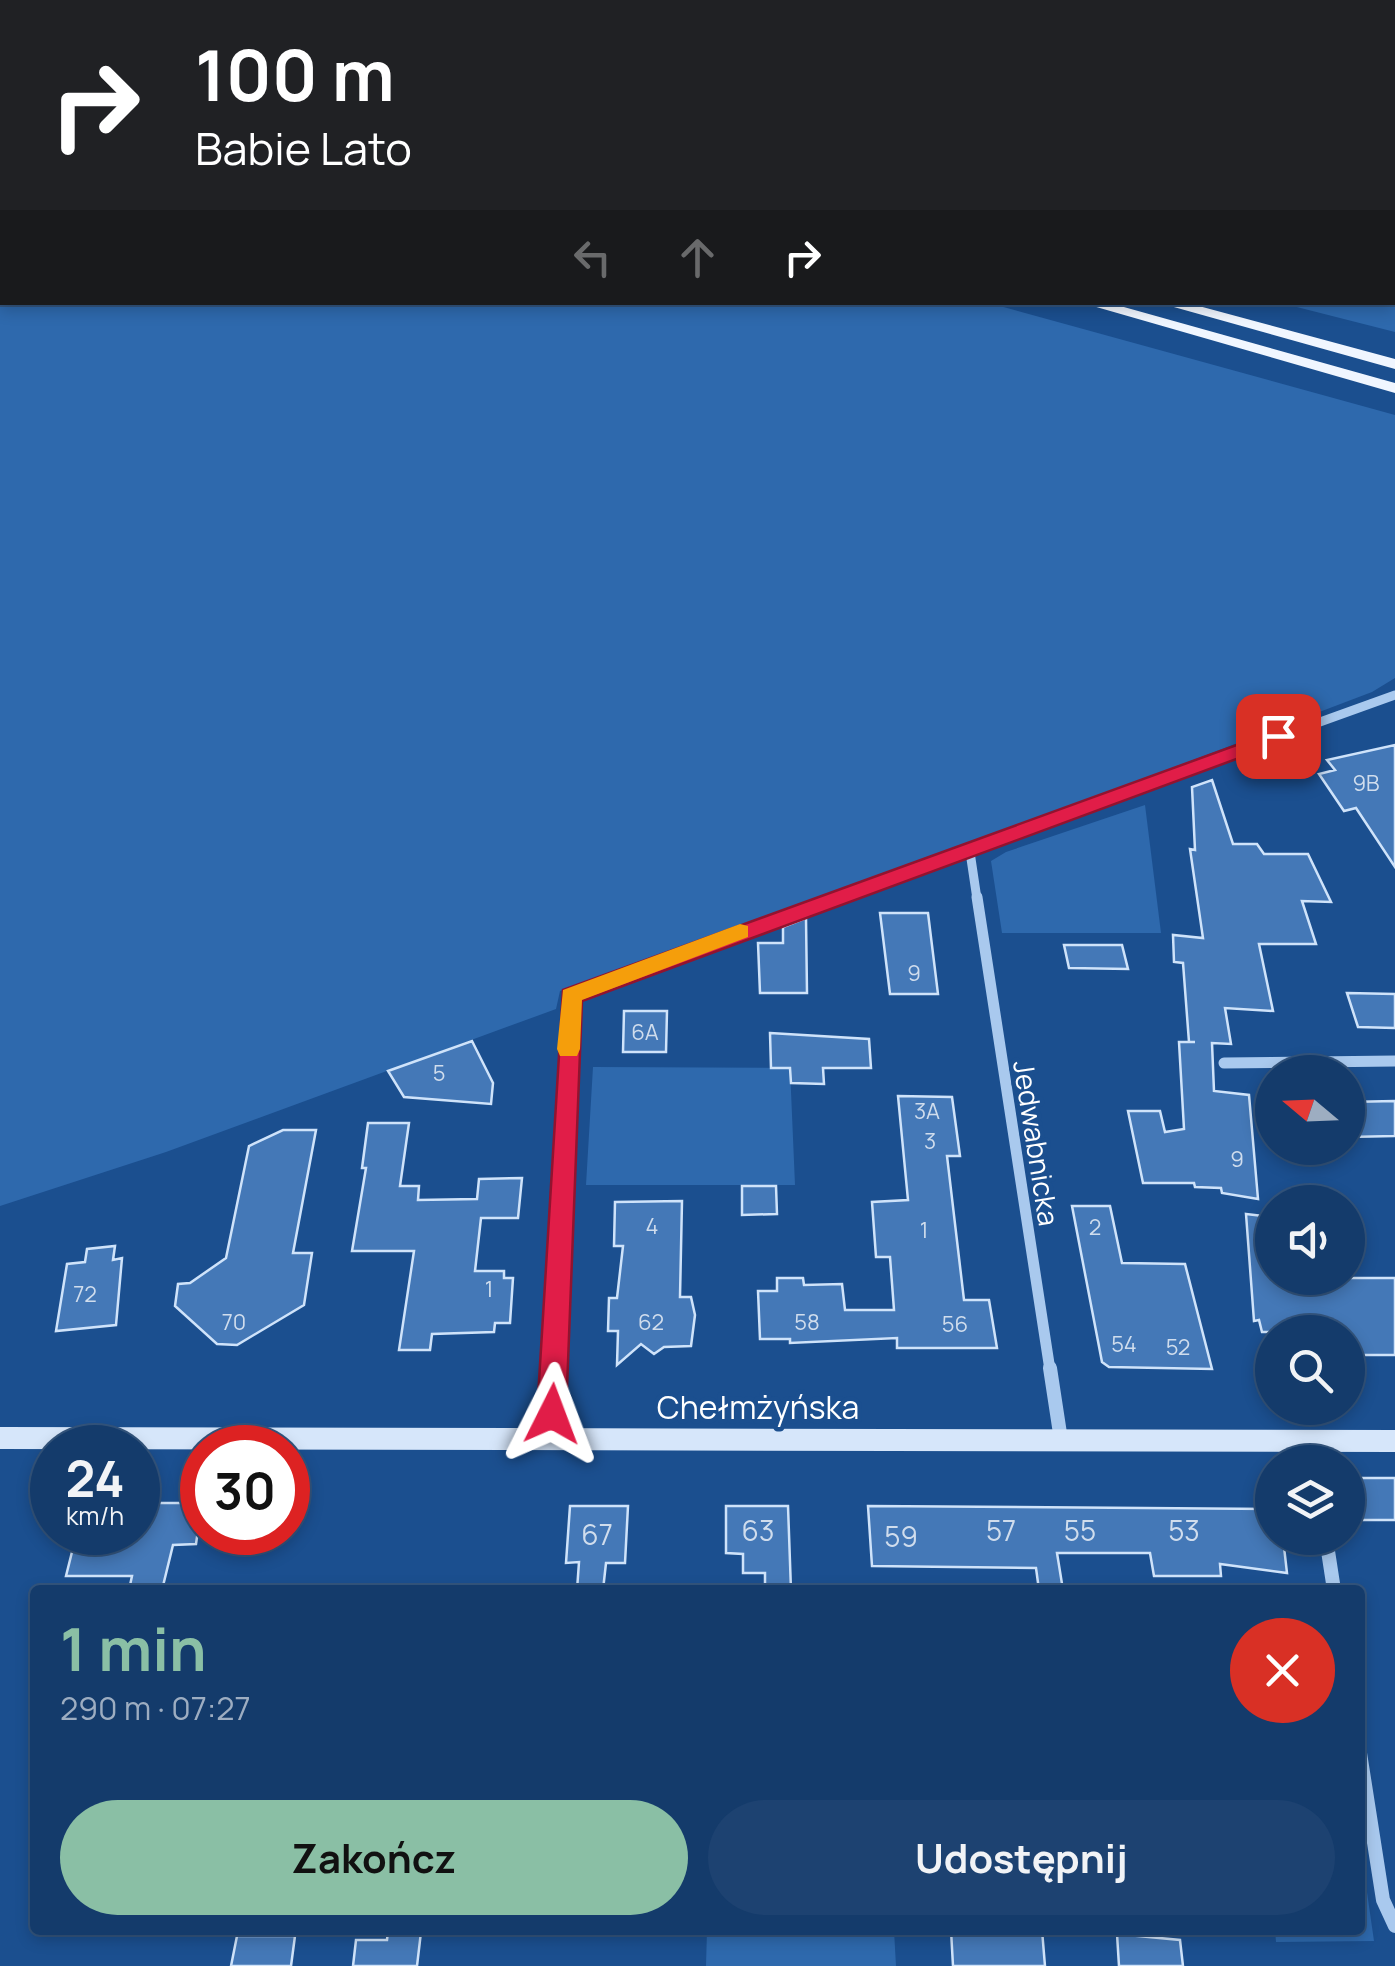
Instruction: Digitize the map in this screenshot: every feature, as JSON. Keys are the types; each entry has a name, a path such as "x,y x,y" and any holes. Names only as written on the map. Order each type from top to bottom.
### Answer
{"main road":[{"path":"1098,305 1395,388"},
{"path":"1175,305 1395,364"}],"street":[{"path":"551,1438 571,996 643,966 970,852 1395,695"},
{"name":"Jedwabnicka","path":"970,852 1061,1440"},
{"path":"1224,1062 1395,1061"},
{"name":"Chełmżyńska","path":"0,1438 1061,1440 1255,1449"},
{"name":"Chełmżyńska","path":"1365,1445 1395,1441"},
{"path":"1329,1555 1333,1585"},
{"path":"1365,1785 1383,1900 1395,1926"}],"shaded area":[{"path":"0,305 996,305 1395,415 1395,678 1372,692 967,846 560,991 556,1009 166,1152 0,1206"},
{"path":"1289,305 1395,305 1395,332"},
{"path":"1145,805 1161,933 1002,933 991,861 1006,852"},
{"path":"593,1067 790,1068 795,1185 586,1185"},
{"path":"1365,1878 1374,1941 1276,1942 1275,1935 1365,1935"},
{"path":"707,1935 894,1935 896,1966 706,1966"}],"building":[{"path":"1395,745 1395,867 1356,808 1344,811 1319,774 1335,770 1327,760"},
{"path":"1212,780 1233,844 1257,844 1264,854 1308,854 1331,902 1302,901 1316,944 1259,944 1273,1011 1225,1008 1231,1044 1212,1043 1214,1091 1249,1095 1255,1198 1222,1193 1221,1188 1195,1187 1194,1183 1143,1183 1128,1111 1160,1111 1165,1132 1184,1129 1179,1042 1189,1042 1183,963 1174,962 1173,935 1203,938 1190,849 1195,850 1192,787"},
{"path":"880,913 928,913 938,994 890,994"},
{"path":"806,918 807,993 760,993 758,943 783,943 783,927"},
{"path":"1064,945 1122,945 1128,969 1069,968"},
{"path":"1347,993 1395,994 1395,1028 1358,1027"},
{"path":"624,1011 667,1011 666,1052 623,1052"},
{"path":"770,1033 869,1039 871,1068 823,1068 824,1084 791,1083 790,1068 771,1068"},
{"path":"472,1041 493,1083 491,1104 404,1097 388,1071"},
{"path":"898,1096 952,1097 960,1156 947,1156 964,1300 989,1300 997,1348 897,1348 897,1338 790,1343 790,1339 760,1339 758,1291 777,1291 777,1278 803,1278 804,1285 842,1284 845,1310 894,1310 890,1257 876,1257 872,1202 908,1200"},
{"path":"1395,1101 1395,1136 1365,1137 1365,1102"},
{"path":"368,1123 409,1123 400,1186 419,1186 418,1200 477,1199 479,1179 522,1178 518,1218 481,1218 475,1271 504,1271 504,1278 513,1278 510,1323 495,1323 494,1332 432,1334 430,1350 399,1350 414,1251 352,1251 366,1168 362,1168"},
{"path":"283,1130 316,1130 293,1253 312,1253 304,1305 237,1345 217,1344 175,1306 178,1284 190,1283 226,1258 249,1146"},
{"path":"742,1186 776,1186 777,1214 742,1215"},
{"path":"682,1201 680,1297 691,1297 695,1315 691,1346 664,1347 654,1354 641,1344 617,1365 618,1331 608,1331 609,1298 617,1298 623,1246 614,1246 615,1202"},
{"path":"1072,1206 1110,1206 1122,1263 1185,1264 1212,1369 1109,1367 1102,1362"},
{"path":"1246,1214 1255,1215 1255,1295 1365,1295 1365,1278 1395,1278 1395,1355 1365,1355 1365,1315 1255,1315 1254,1321"},
{"path":"115,1246 113,1260 122,1258 116,1325 56,1331 67,1264 85,1262 87,1249"},
{"path":"1365,1478 1395,1478 1395,1520 1365,1520"},
{"path":"160,1503 180,1503 180,1545 173,1545 163,1585 130,1585 132,1576 66,1576 71,1555 160,1555"},
{"path":"570,1506 628,1506 625,1563 606,1563 604,1585 577,1585 579,1562 566,1563"},
{"path":"726,1506 788,1506 791,1585 765,1585 765,1573 743,1573 743,1554 726,1553"},
{"path":"868,1506 1255,1509 1255,1555 1285,1555 1287,1573 1220,1564 1221,1576 1154,1576 1150,1553 1057,1553 1062,1585 1038,1585 1036,1568 872,1566"},
{"path":"388,1935 421,1935 417,1966 353,1966 356,1940 387,1940"},
{"path":"951,1935 1042,1935 1045,1966 953,1966"},
{"path":"1117,1935 1180,1940 1183,1966 1119,1966"},
{"path":"237,1936 295,1936 291,1966 231,1966"}],"slow traffic":[{"path":"569,1049 571,996 740,931"}],"route":[{"path":"552,1414 571,996 643,966 970,852 1278,736"}]}
